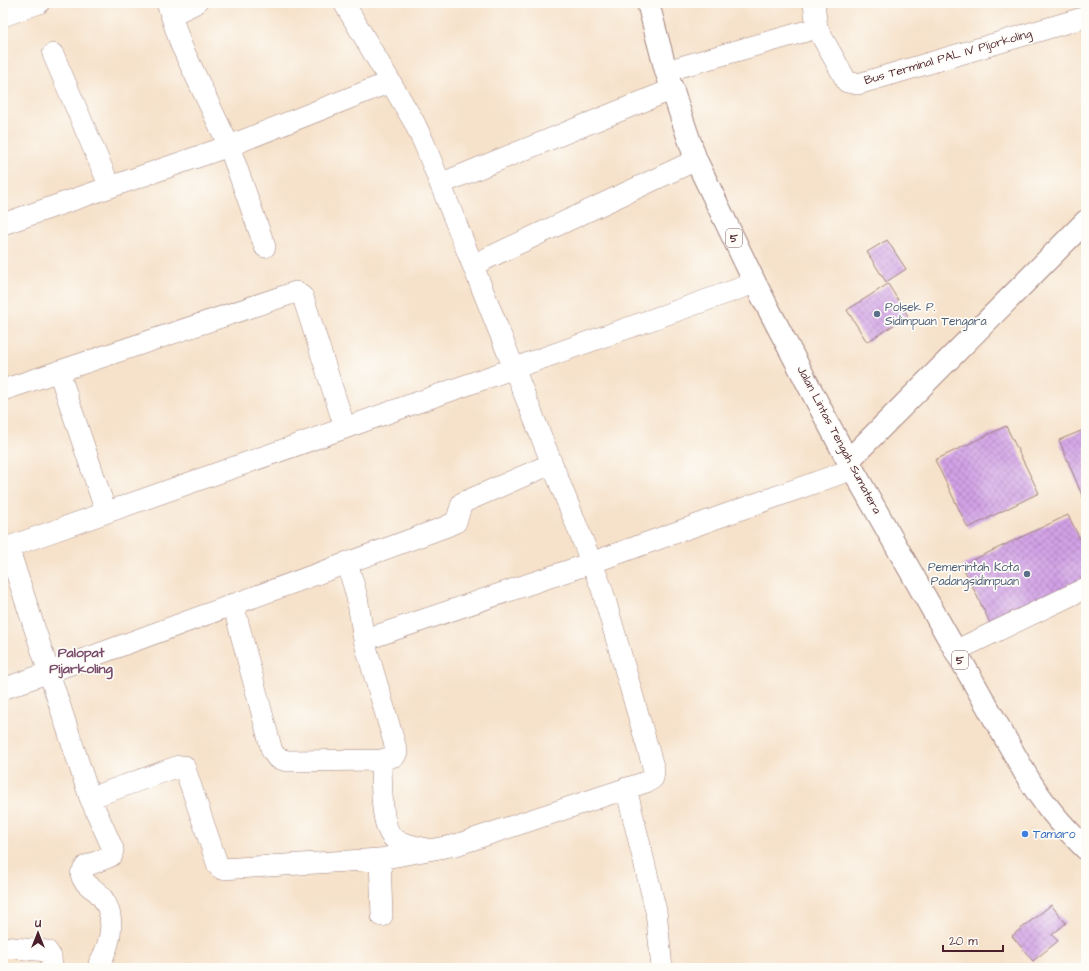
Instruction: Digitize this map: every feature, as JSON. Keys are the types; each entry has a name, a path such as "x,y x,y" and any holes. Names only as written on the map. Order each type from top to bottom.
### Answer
{"main road":[{"name":"Jalan Lintas Tengah Sumatera","path":"648,3 670,80 696,160 755,283 851,465 955,651 1041,800 1060,823 1086,849"},
{"path":"851,465 1086,220"}],"street":[{"path":"3,16 38,3"},
{"path":"196,3 169,9 181,45 229,146 265,247"},
{"path":"90,798 182,766 185,768 219,868 224,869 380,859 456,845 651,780 654,776 654,770 602,589 473,265 414,122 344,3"},
{"name":"Bus Terminal PAL IV Pijorkoling","path":"814,3 817,28 847,82 858,84 1083,16"},
{"path":"440,184 670,80 817,28"},
{"path":"53,54 110,186"},
{"path":"3,224 229,146 390,82"},
{"path":"473,265 696,160"},
{"path":"99,964 110,940 111,919 105,902 83,880 81,874 86,866 112,854 113,849 90,798 6,548 755,283"},
{"path":"3,390 293,292 298,292 303,297 345,428"},
{"path":"59,372 106,512"},
{"path":"3,689 48,671 455,523 462,503 551,464"},
{"path":"364,640 591,563 851,465"},
{"path":"233,604 272,752 277,758 287,761 381,760 395,756 397,752 364,640 357,597 347,562"},
{"path":"955,651 1086,588"},
{"path":"381,760 385,823 389,834 395,840 432,850"},
{"path":"626,788 656,910 662,968"},
{"path":"380,859 382,916"},
{"path":"3,946 47,951 51,957 52,968"}],"building":[{"path":"887,240 906,269 886,282 867,252"},
{"path":"888,284 908,316 867,342 847,310"},
{"path":"1006,426 1039,493 968,528 935,460"},
{"path":"1086,429 1086,505 1059,440"},
{"path":"1068,515 1086,551 1086,578 990,623 962,565"},
{"path":"1051,905 1066,923 1052,935 1058,941 1033,961 1012,936"}],"place":[{"name":"Polsek P. Sidimpuan Tengara","path":"877,314"},
{"name":"Pemerintah Kota Padangsidimpuan","path":"1027,574"},
{"name":"Tamaro","path":"1025,834"}],"district":[{"name":"Palopat Pijarkoling","path":"81,662"}]}
